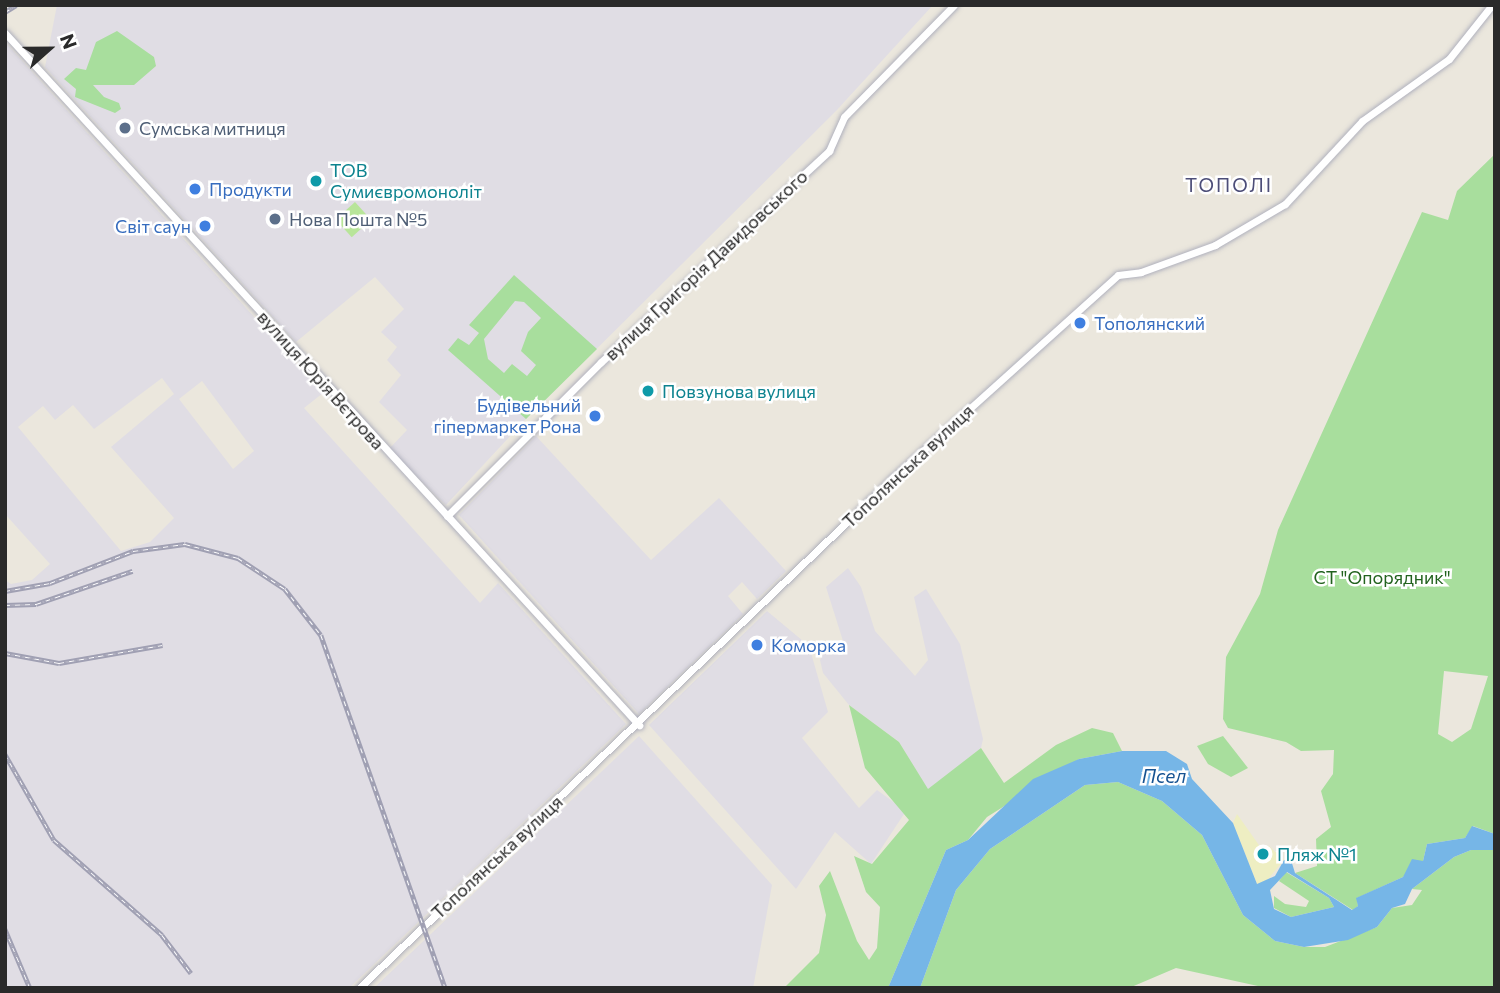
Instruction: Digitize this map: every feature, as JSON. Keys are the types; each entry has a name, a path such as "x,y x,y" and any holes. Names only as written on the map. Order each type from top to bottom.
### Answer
{"street":[{"name":"вулиця Григорія Давидовського","path":"447,516 594,370 830,151 844,117 954,5"},
{"name":"Тополянська вулиця","path":"359,988 639,725 897,474 1118,275 1140,272 1215,245 1285,204 1362,121 1448,59 1492,5"},
{"name":"вулиця Юрія Вєтрова","path":"5,33 639,725"}],"shaded area":[{"path":"57,5 933,5 836,111 526,419 446,505 389,449 407,430 379,402 401,375 387,360 397,347 381,332 404,309 375,277 296,342 45,67"},
{"path":"5,42 323,393 304,408 480,603 498,583 626,724 349,988 5,988 5,580 11,584 32,580 50,564 5,514","holes":["162,378 174,394 111,447 174,518 150,542 121,551 18,427 43,406 55,420 73,405 94,429","202,381 254,451 233,469 179,399"]},
{"path":"536,436 651,560 719,498 786,571 757,599 742,582 728,596 743,614 639,714 459,515"},
{"path":"848,568 861,587 875,631 915,676 928,660 914,597 926,589 960,644 983,739 981,748 928,790 899,742 849,705 823,673 820,660 825,651 831,655 843,641 826,587"},
{"path":"767,611 809,646 828,712 802,738 859,808 877,790 906,811 871,864 835,832 796,889 649,725"},
{"path":"639,736 772,885 753,988 374,988"}],"green space":[{"path":"117,31 154,57 156,66 134,85 93,85 104,97 119,103 121,109 115,113 75,97 76,89 64,79 76,68 86,70 96,42"},
{"name":"СТ \"Опорядник\"","path":"1495,154 1495,834 1473,826 1465,838 1427,844 1423,861 1403,877 1357,898 1358,906 1353,910 1295,873 1317,866 1316,839 1331,827 1321,791 1333,774 1334,750 1301,751 1286,742 1228,728 1223,719 1226,657 1260,594 1278,530 1422,212 1448,220 1457,191","holes":["1444,671 1488,676 1471,729 1452,742 1438,734"]},
{"path":"355,202 371,220 352,237 336,219"},
{"path":"514,275 597,349 526,419 448,350 458,338 469,345 479,333 469,325","holes":["515,301 524,302 541,318 528,332 521,351 536,365 527,376 512,364 504,373 488,359 484,339"]},
{"path":"849,705 899,742 928,789 981,748 1004,783 1056,745 1092,728 1113,733 1122,751 1079,759 987,817 968,840 946,850 888,988 784,988 819,953 826,915 819,886 830,871 857,941 869,960 877,948 880,907 866,892 854,856 872,864 909,820 865,768"},
{"path":"1223,736 1248,768 1231,777 1208,764 1197,746"},
{"path":"1118,782 1162,801 1202,835 1243,915 1275,941 1304,947 1325,947 1377,927 1392,908 1412,905 1422,890 1412,889 1454,857 1471,850 1495,850 1495,988 1267,988 1176,968 1129,988 920,988 956,890 990,849 1085,785"},
{"path":"1286,872 1329,898 1334,907 1291,917 1274,908 1274,896 1285,904 1306,907 1309,901 1279,881"}],"sand":[{"name":"Пляж №1","path":"1237,814 1261,848 1269,846 1284,860 1264,884 1257,884 1233,823"}],"water":[{"name":"Псел","path":"1122,751 1166,751 1187,764 1192,779 1233,823 1257,884 1275,876 1284,860 1291,860 1295,873 1352,910 1358,906 1356,898 1403,877 1412,859 1423,861 1427,844 1465,838 1472,826 1495,834 1495,850 1471,850 1454,857 1412,889 1405,904 1392,908 1377,927 1348,940 1304,947 1275,941 1243,915 1202,835 1162,801 1118,782 1085,785 990,849 956,890 920,988 888,988 946,850 968,840 1033,779 1079,759","holes":["1287,872 1329,898 1334,907 1291,917 1274,909 1270,890"]}],"railway":[{"path":"5,12 16,5"},
{"path":"5,591 50,583 133,551 185,544 238,558 285,589 321,635 445,988"},
{"path":"5,605 36,604 132,571"},
{"path":"5,653 59,663 162,645"},
{"path":"5,754 54,840 162,935 191,973"},
{"path":"5,929 30,988"}],"place":[{"name":"Сумська митниця","path":"125,128"},
{"name":"ТОВ Сумиєвромоноліт","path":"316,181"},
{"name":"Продукти","path":"195,189"},
{"name":"Нова Пошта №5","path":"275,219"},
{"name":"Світ саун","path":"205,226"},
{"name":"Тополянский","path":"1080,323"},
{"name":"Повзунова вулиця","path":"648,391"},
{"name":"Будівельний гіпермаркет Рона","path":"595,416"},
{"name":"Коморка","path":"757,645"},
{"name":"Пляж №1","path":"1263,854"}],"district":[{"name":"ТОПОЛІ","path":"1229,185"}]}
